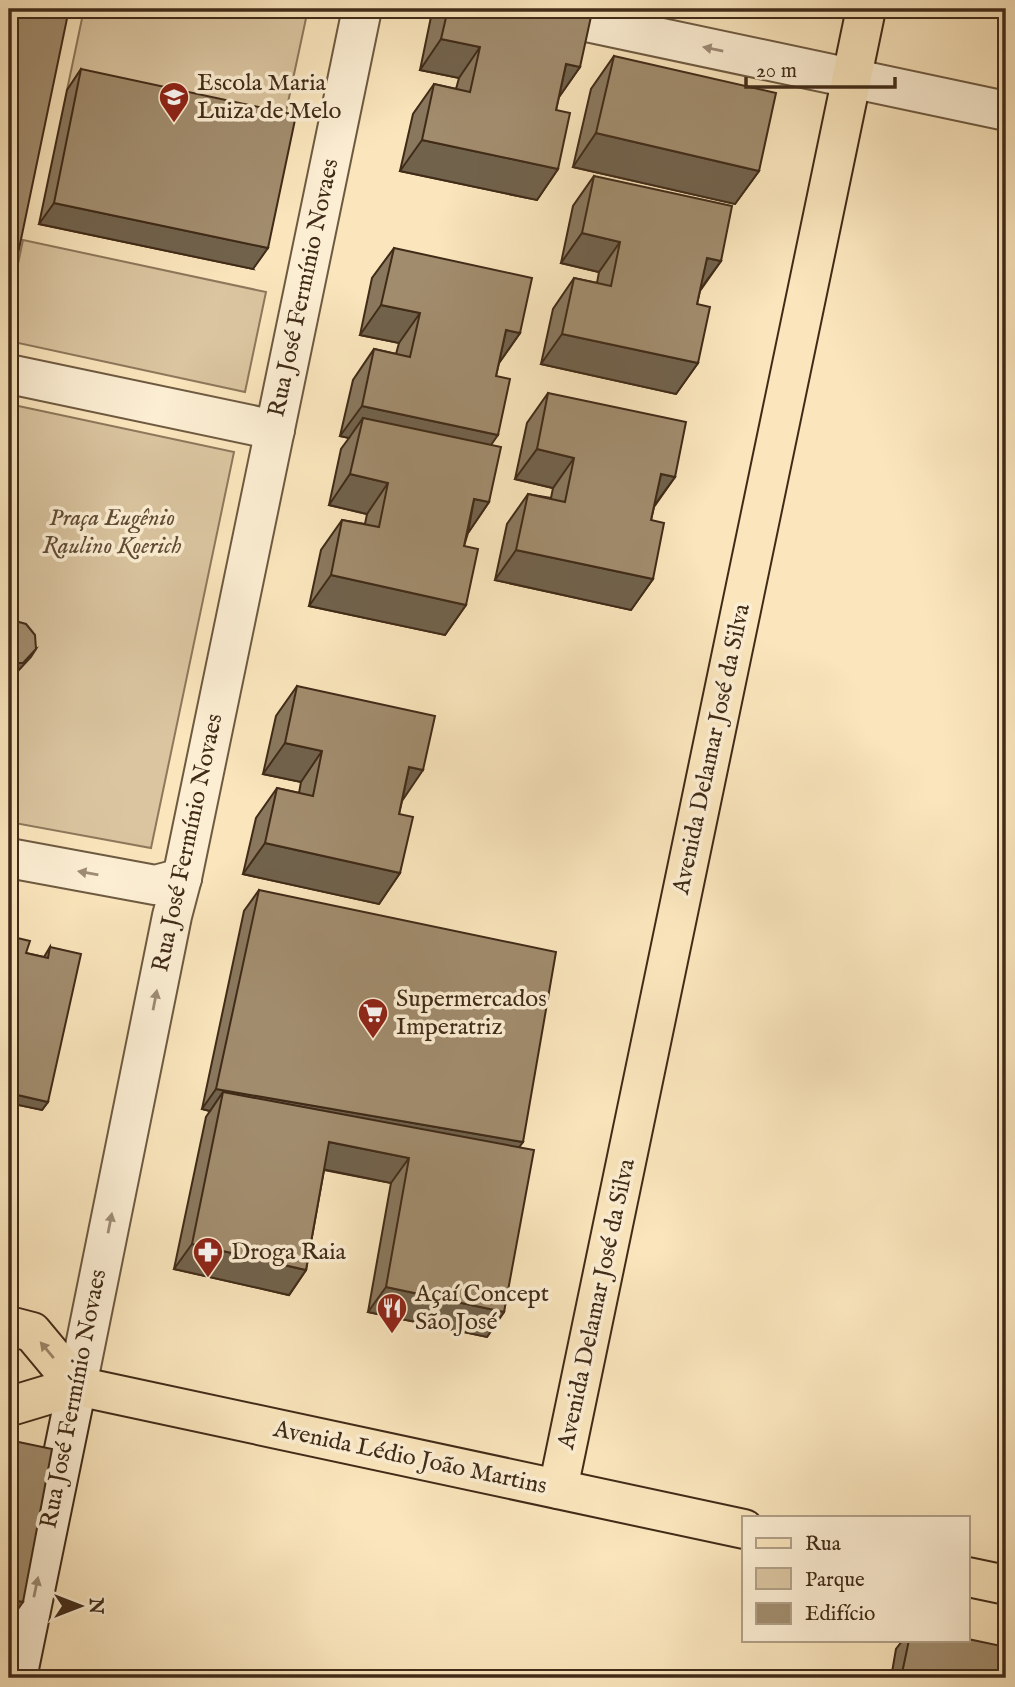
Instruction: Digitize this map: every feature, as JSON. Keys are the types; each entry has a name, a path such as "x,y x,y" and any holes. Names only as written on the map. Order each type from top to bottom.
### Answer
{"main road":[{"name":"Avenida Delamar José da Silva","path":"558,1489 866,9"},
{"path":"9,1326 32,1332 77,1386"},
{"name":"Avenida Lédio João Martins","path":"9,1404 14,1405 77,1386 742,1529"},
{"path":"970,1577 1006,1585"}],"street":[{"name":"Rua José Fermínio Novaes","path":"17,1678 169,930 171,889 275,430 362,9"},
{"path":"525,9 1006,111"},
{"path":"9,374 275,430"},
{"path":"9,858 171,889"}],"green space":[{"path":"84,9 308,9 281,135 67,90"},
{"path":"23,240 266,292 245,392 9,341 9,307"},
{"name":"Praça Eugênio Raulino Koerich","path":"9,404 234,452 151,848 9,822"}],"building":[{"path":"9,9 69,9 9,297"},
{"path":"448,9 577,9 592,12 580,67 566,64 556,110 570,113 558,169 422,140 434,84 470,92 480,47 441,39"},
{"path":"614,56 776,93 759,171 596,133"},
{"path":"81,69 296,115 268,248 54,203"},
{"path":"594,176 732,206 721,261 707,258 697,304 710,307 698,363 562,334 574,278 611,286 620,242 582,233"},
{"path":"394,248 532,278 520,333 506,330 496,376 510,379 498,435 362,406 374,349 410,357 420,313 381,305"},
{"path":"548,393 686,422 675,477 661,474 651,520 664,523 653,579 516,550 528,494 565,502 574,458 537,449"},
{"path":"363,418 501,447 489,502 474,499 464,546 478,549 466,605 331,575 342,520 379,527 388,483 350,474"},
{"path":"9,624 26,624 35,635 36,649 23,663 10,663"},
{"path":"297,686 435,716 423,770 409,767 399,814 413,817 400,873 265,843 277,788 313,796 322,751 285,743"},
{"name":"Supermercados Imperatriz","path":"259,890 556,952 523,1142 216,1089"},
{"path":"9,936 30,941 26,953 48,958 50,947 81,954 48,1102 9,1093"},
{"path":"223,1092 534,1150 504,1312 386,1287 409,1158 329,1142 306,1270 192,1244"},
{"path":"9,1440 52,1449 23,1602 9,1599"},
{"path":"970,1639 1006,1647 1003,1678 901,1678 909,1642 970,1642"}],"place":[{"name":"Escola Maria Luiza de Melo","path":"174,124"},
{"name":"Supermercados Imperatriz","path":"373,1040"},
{"name":"Droga Raia","path":"208,1279"},
{"name":"Açaí Concept São José","path":"392,1335"}]}
